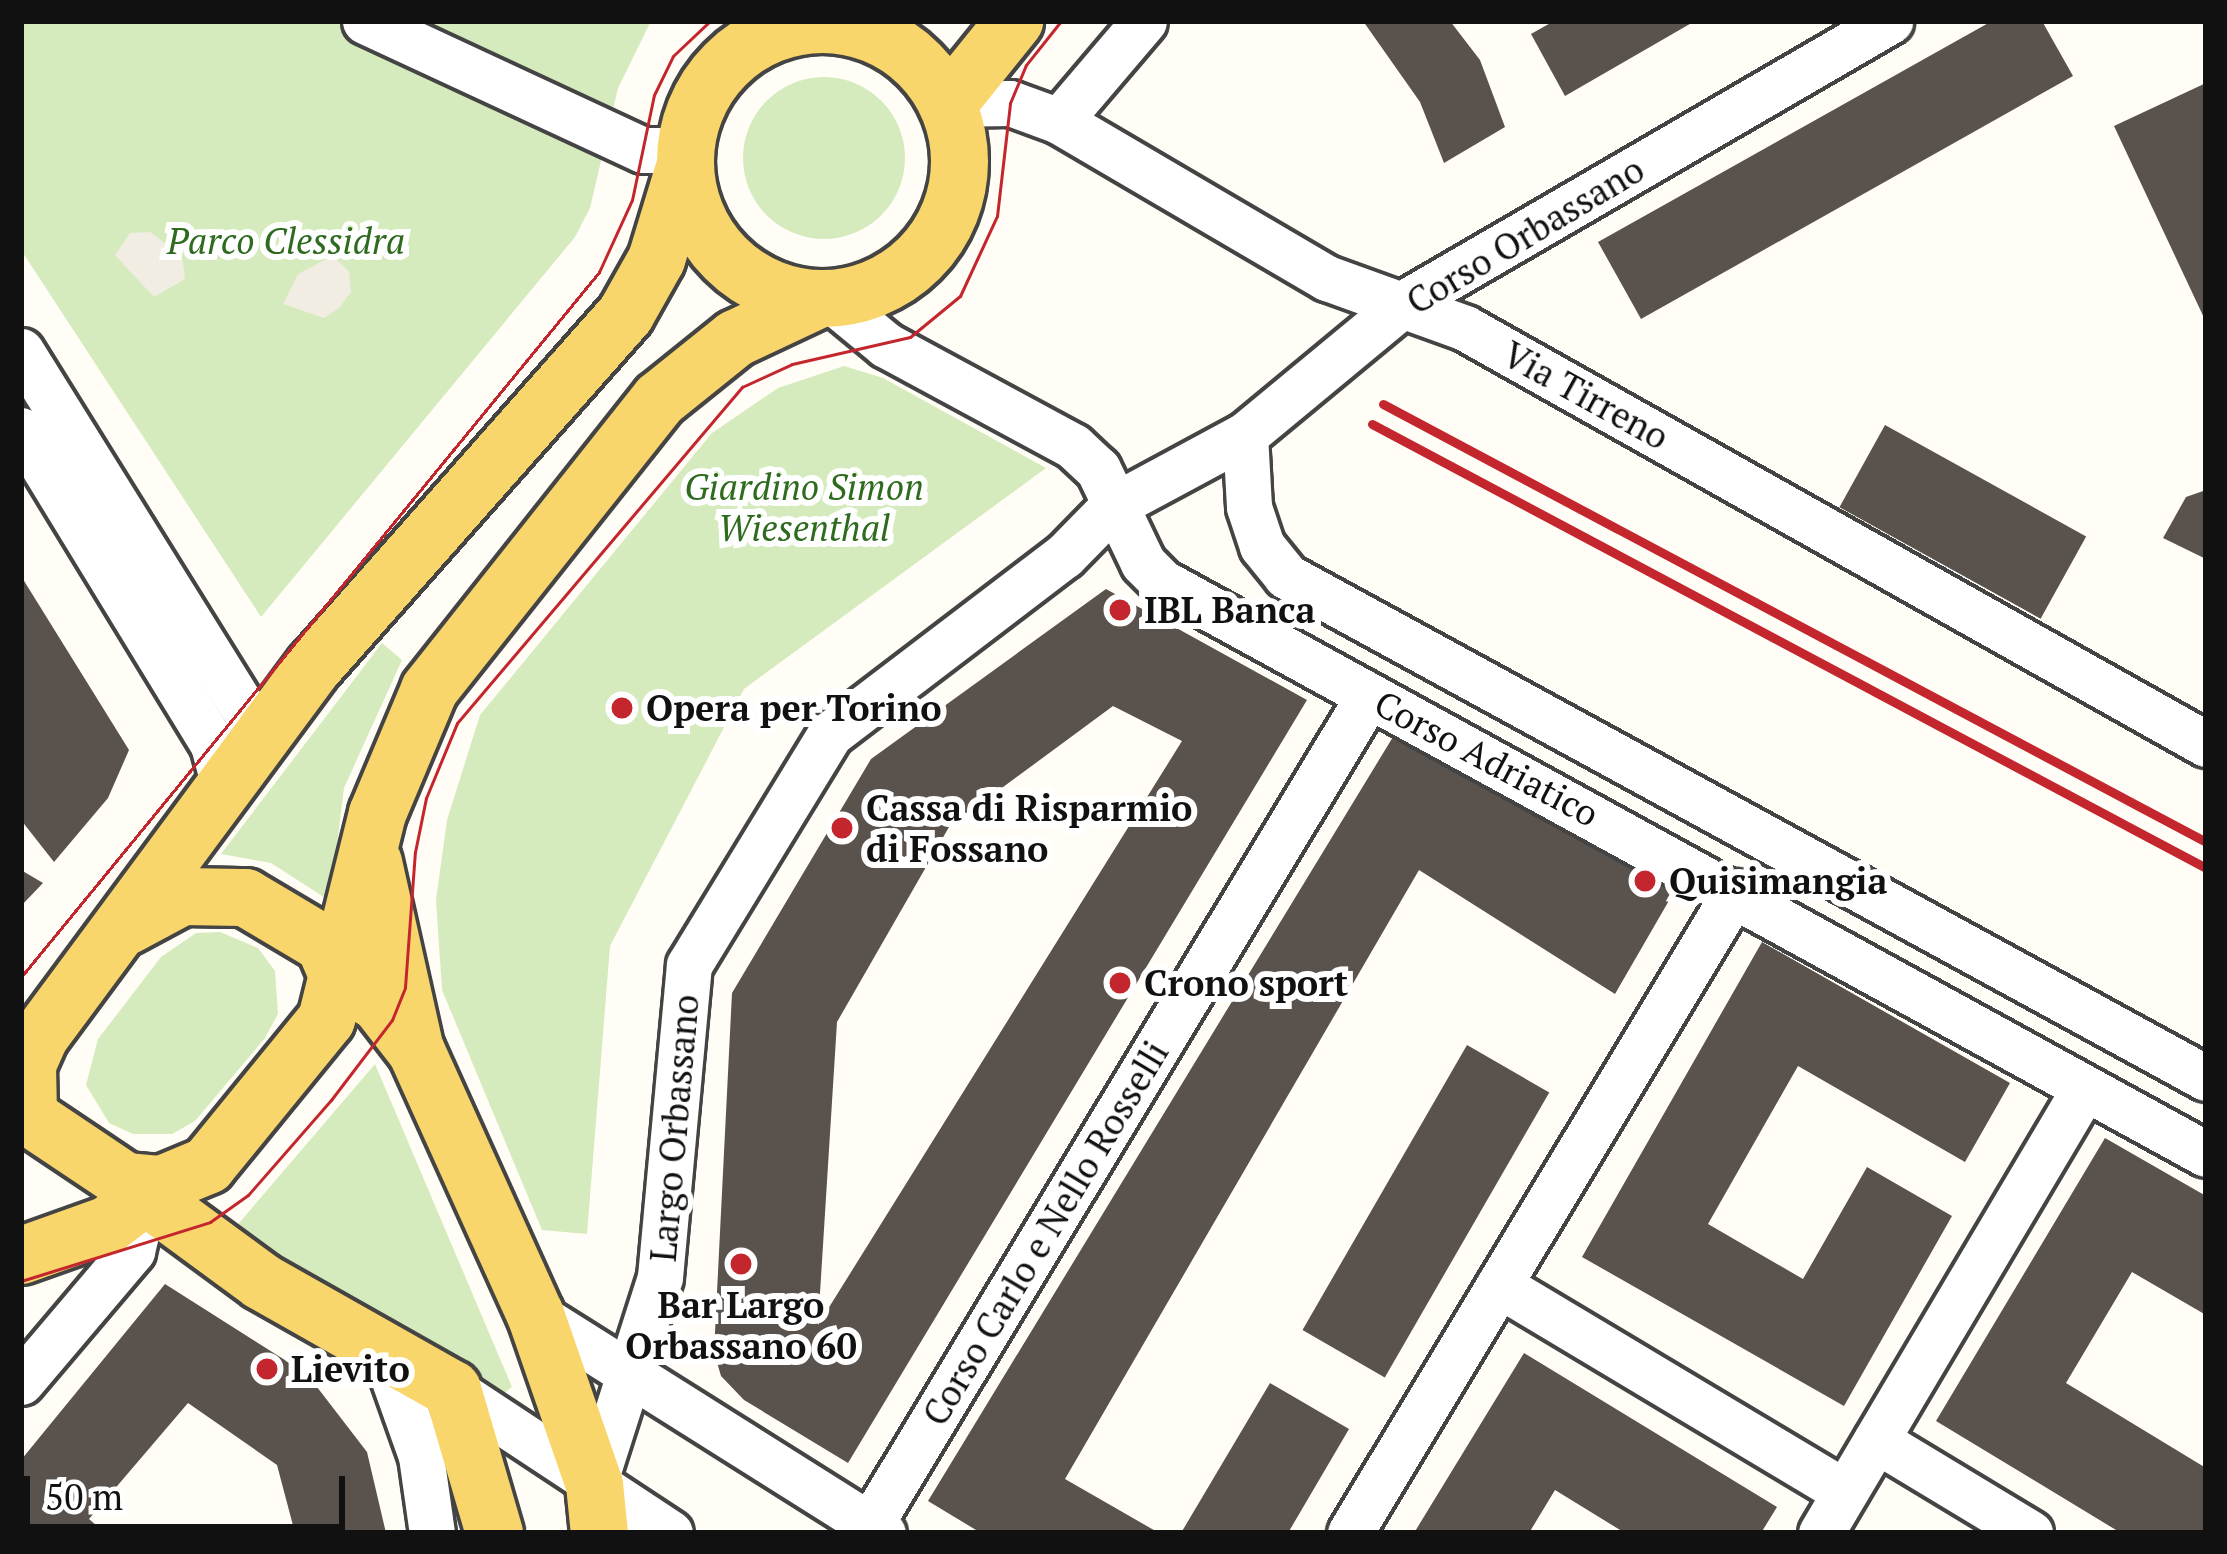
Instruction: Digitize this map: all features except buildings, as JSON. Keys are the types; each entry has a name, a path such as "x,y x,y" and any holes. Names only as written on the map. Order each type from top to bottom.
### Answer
{"main road":[{"path":"946,104 1013,21"},
{"path":"21,1255 144,1207 207,1165 309,1048 339,980 369,846 429,688 659,399 735,338 824,298 896,277 937,236 958,180 946,104 908,55 835,23 780,30 731,58 697,103 656,259 625,314 259,733 25,1079 144,1207 452,1389 494,1533"},
{"path":"685,159 694,212 722,255 765,286 824,298"},
{"path":"369,846 416,1051 535,1314 597,1509"},
{"path":"123,929 156,904 182,896 245,896 324,944 339,980 378,1002 416,1051"}],"street":[{"path":"365,21 643,150 685,159"},
{"path":"1060,121 1144,21"},
{"name":"Corso Orbassano","path":"1105,487 1168,480 1245,435 1406,302 1890,21"},
{"name":"Via Tirreno","path":"946,104 1010,103 1060,121 1327,278 1406,302 1504,349 2206,744"},
{"name":"Corso Adriatico","path":"824,298 886,345 1073,446 1105,487 1162,582 2206,1154"},
{"path":"21,351 259,733"},
{"path":"21,430 213,745 223,783"},
{"name":"Corso Adriatico","path":"1245,435 1249,507 1262,546 1286,576 2206,1078"},
{"name":"Largo Orbassano","path":"597,1509 660,1277 689,965 830,734 1064,556 1105,487"},
{"name":"Corso Carlo e Nello Rosselli","path":"535,1314 877,1529 1370,695"},
{"path":"1351,1533 1735,892"},
{"path":"1821,1533 2084,1089"},
{"path":"21,1382 132,1252 144,1207"},
{"path":"1498,1285 1845,1492"},
{"path":"383,1352 421,1456 432,1533"},
{"path":"452,1389 597,1509 670,1533"},
{"path":"1876,1440 2030,1533"}],"green space":[{"name":"Parco Clessidra","path":"21,21 651,21 618,88 590,208 575,237 261,617 21,250"},
{"path":"824,77 855,84 881,101 898,127 905,158 898,189 881,215 855,232 824,239 793,232 767,215 750,189 743,158 750,127 767,101 793,84"},
{"name":"Giardino Simon Wiesenthal","path":"844,366 883,378 1046,468 744,689 610,946 587,1234 542,1230 442,990 436,900 447,820 480,715 712,433 778,388"},
{"path":"382,643 402,660 344,788 330,901 271,863 221,854"},
{"path":"220,932 258,948 275,971 278,1014 265,1038 195,1121 172,1134 133,1134 109,1123 86,1085 98,1039 161,957 196,933"},
{"path":"375,1064 512,1387 500,1396 234,1229"}],"shaded area":[{"path":"150,232 182,256 185,279 154,297 115,255 130,233"},
{"path":"332,256 349,271 351,292 339,308 324,318 283,304 298,274"}],"tram line":[{"path":"21,977 599,272 632,200 654,95 673,56 710,21"},
{"path":"21,1281 210,1222 248,1195 331,1100 392,1020 405,987 415,852 426,798 457,723 742,387 792,364 910,337 960,296 997,216 1010,103 1026,65 1061,21"}],"railway":[{"path":"1383,404 2206,842"},
{"path":"1372,424 2206,868"}],"place":[{"name":"IBL Banca","path":"1120,610"},
{"name":"Opera per Torino","path":"622,708"},
{"name":"Cassa di Risparmio di Fossano","path":"842,828"},
{"name":"Quisimangia","path":"1645,881"},
{"name":"Crono sport","path":"1120,983"},
{"name":"Bar Largo Orbassano 60","path":"741,1264"},
{"name":"Lievito","path":"267,1369"}]}
